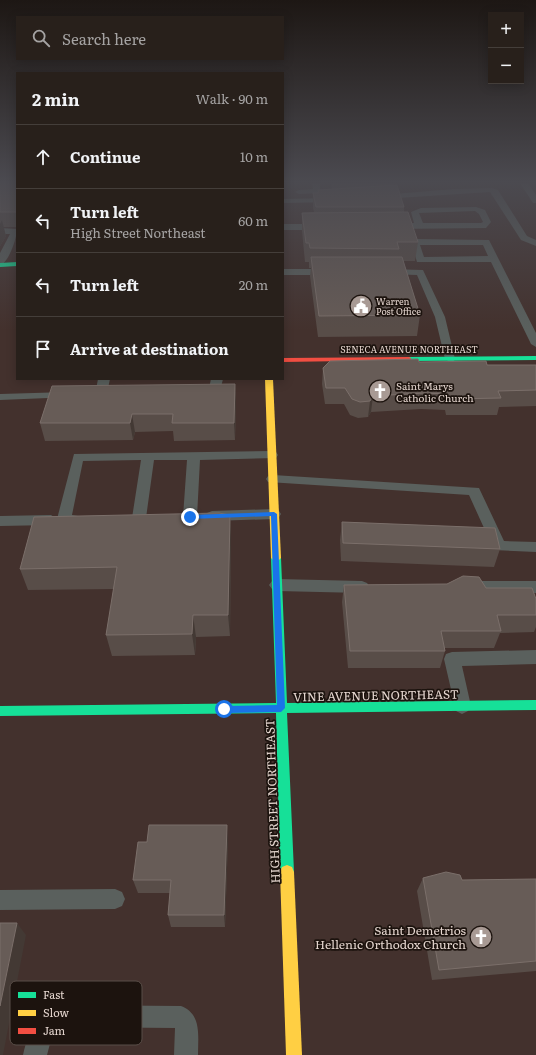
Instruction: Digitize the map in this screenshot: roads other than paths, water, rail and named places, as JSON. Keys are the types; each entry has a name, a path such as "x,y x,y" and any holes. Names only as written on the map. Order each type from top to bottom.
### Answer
{"street":[{"path":"0,264 16,264"},
{"name":"SENECA AVENUE NORTHEAST","path":"284,360 536,358"},
{"name":"HIGH STREET NORTHEAST","path":"269,380 294,1055"},
{"name":"VINE AVENUE NORTHEAST","path":"0,711 536,704"}],"lane":[{"path":"0,264 15,232"},
{"path":"520,232 524,238 536,243"},
{"path":"494,259 420,260 415,242 486,242 536,344"},
{"path":"284,272 337,272"},
{"path":"375,272 420,272 440,318 450,359"},
{"path":"104,380 101,395 105,397 119,398"},
{"path":"194,397 213,395 217,380"},
{"path":"0,397 77,395"},
{"path":"64,520 78,458 272,455"},
{"path":"190,517 194,456"},
{"path":"139,518 148,457"},
{"path":"273,479 474,490 499,546 536,547"},
{"path":"175,517 274,514"},
{"path":"124,519 154,518"},
{"path":"0,520 94,519"},
{"path":"277,585 373,587"},
{"path":"451,587 536,587"},
{"path":"462,706 452,659 536,657"},
{"path":"0,900 115,899"},
{"path":"142,1017 181,1017 187,1026 186,1055"},
{"path":"35,1055 37,1045"}],"place":[{"name":"Warren Post Office","path":"361,306"},
{"name":"Saint Marys Catholic Church","path":"380,391"},
{"name":"Saint Demetrios Hellenic Orthodox Church","path":"481,937"}]}
